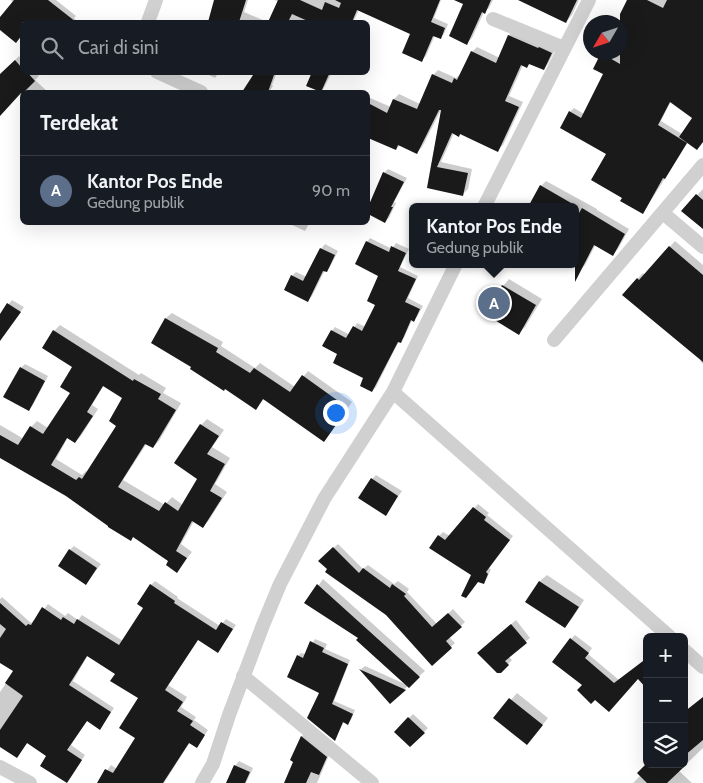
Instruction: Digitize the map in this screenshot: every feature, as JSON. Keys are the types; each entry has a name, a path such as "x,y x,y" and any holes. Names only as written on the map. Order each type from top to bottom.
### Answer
{"street":[{"path":"149,20 156,0"},
{"path":"486,203 588,0"},
{"path":"493,19 564,48"},
{"path":"164,75 198,90"},
{"path":"554,340 703,165"},
{"path":"663,213 703,247"},
{"path":"202,783 213,764 244,676 280,584 324,499 393,392 454,268"},
{"path":"393,392 665,633"},
{"path":"688,654 703,667"},
{"path":"244,676 372,783"},
{"path":"0,767 30,783"}],"building":[{"path":"14,0 48,0 73,20 20,20 20,38 16,43 0,30 0,17"},
{"path":"214,0 246,0 240,20 209,20"},
{"path":"278,0 300,0 322,10 325,2 339,8 341,3 335,0 440,0 431,22 445,28 441,39 433,36 422,62 402,53 410,34 357,10 353,20 306,20 292,14 289,20 269,20"},
{"path":"454,0 491,0 485,14 482,12 467,45 449,36 463,4"},
{"path":"518,0 577,0 566,23"},
{"path":"627,0 647,0 663,8 667,0 703,0 703,142 697,150 679,137 692,118 670,102 658,125 687,143 665,179 663,178 643,214 620,201 622,198 591,180 606,154 560,128 569,111 581,118 603,74 593,69 598,60 613,60 620,64 620,60 628,60 628,15 620,14"},
{"path":"508,35 552,53 544,70 529,64 527,68 521,65 505,101 519,107 498,152 460,134 459,137 452,133 437,167 468,173 463,196 427,188 441,110 439,110 417,154 398,145 396,150 370,139 370,104 387,113 393,99 417,109 432,74 452,83 454,78 457,80 471,51 496,63"},
{"path":"15,60 20,66 20,75 30,75 35,81 26,90 20,90 20,94 0,116 0,74"},
{"path":"253,75 274,75 269,90 243,90"},
{"path":"311,75 329,75 322,90 306,86"},
{"path":"383,172 404,182 385,223 370,215 370,202"},
{"path":"540,185 571,203 530,203"},
{"path":"696,194 703,200 703,229 681,211"},
{"path":"582,208 625,234 613,256 594,245 575,282 575,268 579,268 579,213"},
{"path":"366,241 389,252 391,246 406,253 398,271 416,279 405,302 420,309 414,322 411,320 401,343 398,342 372,392 360,386 363,378 333,363 337,354 322,346 331,330 346,338 353,326 362,331 375,305 367,301 378,276 355,264"},
{"path":"669,246 703,275 703,362 622,295 637,278 639,280"},
{"path":"320,248 335,255 327,272 323,271 308,302 284,290 291,275 303,281"},
{"path":"502,285 536,305 519,335 485,314"},
{"path":"7,303 21,312 0,341 0,314"},
{"path":"165,318 218,348 216,352 250,373 254,368 290,392 302,375 348,408 324,442 263,399 256,410 151,343"},
{"path":"53,330 133,381 134,379 161,394 158,399 176,410 153,448 145,444 118,487 159,511 165,502 178,511 197,479 174,463 200,424 219,436 207,454 225,464 210,491 222,498 203,528 192,521 176,551 187,558 177,573 166,565 168,561 133,537 131,541 108,527 66,496 0,458 0,435 18,445 30,426 43,434 70,393 60,387 72,367 42,348","holes":["103,386 122,398 109,421 116,426 82,479 79,477 76,480 51,465 67,438 75,443 93,416 87,412"]},
{"path":"20,367 45,381 29,411 3,397"},
{"path":"371,478 398,496 386,516 358,498"},
{"path":"473,507 486,517 484,520 510,540 486,572 488,574 484,584 478,582 466,598 461,596 471,575 429,548 438,535 445,540"},
{"path":"333,547 359,573 363,568 390,588 392,584 406,594 404,596 432,627 448,613 462,627 446,641 452,648 432,666 386,615 325,572 327,569 318,561"},
{"path":"69,549 97,568 86,585 58,566"},
{"path":"539,581 579,607 565,628 525,602"},
{"path":"150,584 175,601 174,603 216,630 221,622 233,629 218,653 198,640 165,690 183,702 177,711 193,721 190,725 205,735 197,748 189,743 163,783 97,783 105,769 113,773 135,738 119,728 138,698 110,681 115,674 87,656 69,685 111,712 100,730 87,721 67,750 82,760 67,783 40,766 46,756 27,743 17,758 0,747 0,730 23,696 5,683 13,671 0,663 0,638 6,629 0,624 0,603 26,626 28,624 31,625 42,607 61,620 63,617 74,624 77,619 119,645 143,608 137,604"},
{"path":"317,584 420,677 409,688 356,640 358,638 304,603"},
{"path":"511,624 527,643 505,661 509,665 501,673 497,673 477,653"},
{"path":"570,638 589,653 585,658 614,683 643,661 643,685 638,679 609,712 595,700 591,704 577,690 582,685 552,662"},
{"path":"310,641 324,648 322,652 348,664 332,704 353,714 348,725 343,722 335,741 307,718 319,693 287,677 297,655 303,658"},
{"path":"359,669 406,690 390,704"},
{"path":"703,697 703,740 688,753 688,723 688,709"},
{"path":"509,698 543,725 527,745 493,718"},
{"path":"408,717 425,733 410,747 394,732"},
{"path":"301,736 327,757 319,775 311,772 306,783 284,783 293,762 290,760"},
{"path":"234,765 250,772 245,783 226,783"},
{"path":"643,767 683,768 667,783 647,783 637,773"}],"place":[{"name":"Kantor Pos Ende","path":"494,303"}]}
